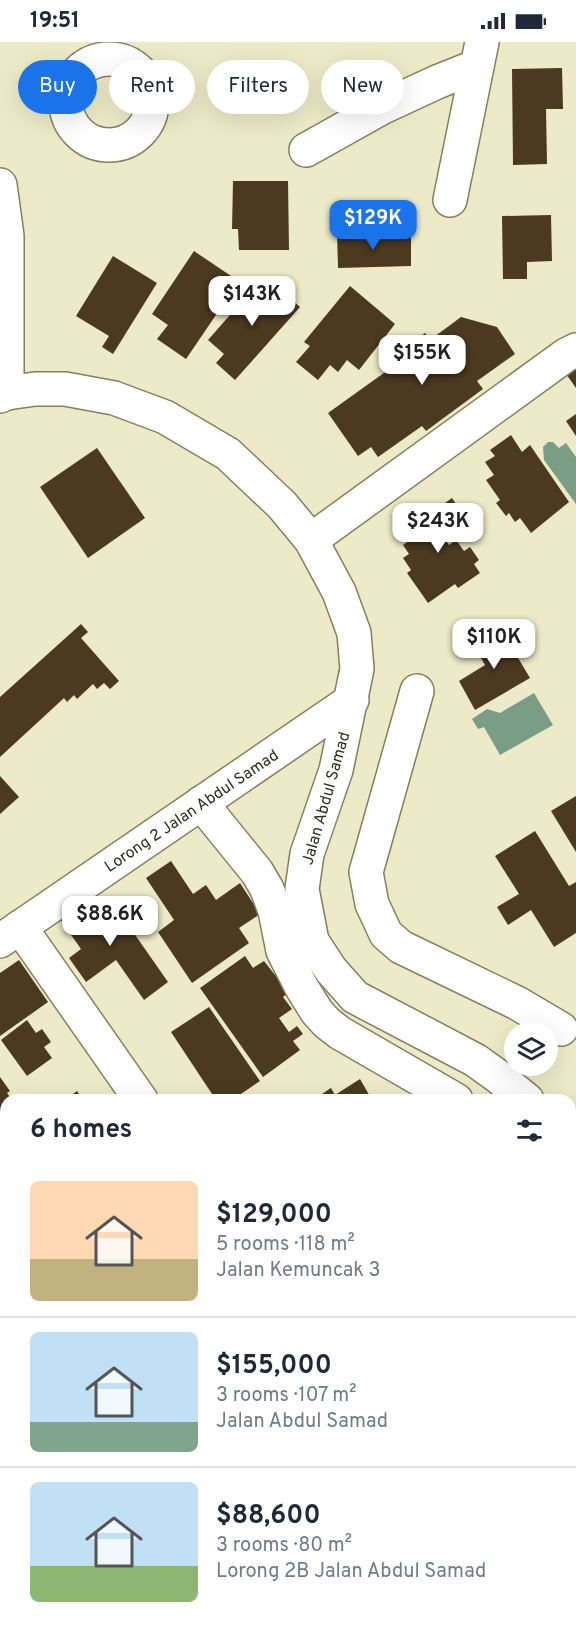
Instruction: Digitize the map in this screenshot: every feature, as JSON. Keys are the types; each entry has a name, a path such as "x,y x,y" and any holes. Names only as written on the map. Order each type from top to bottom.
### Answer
{"street":[{"path":"306,150 381,108 437,82 479,54"},
{"path":"450,200 479,54"},
{"path":"0,185 7,236 3,394"},
{"path":"310,540 576,350"},
{"name":"Jalan Abdul Samad","path":"3,394 35,389 65,389 114,398 165,417 228,454 282,505 310,540 339,592 354,633 357,669 336,770 307,854 302,889 312,941 331,970 355,997 475,1060 504,1069"},
{"path":"417,691 366,872 372,904 386,934 401,947 517,1003 562,1029"},
{"name":"Lorong 2 Jalan Abdul Samad","path":"10,934 352,700"},
{"path":"201,803 267,889 275,911 283,951 317,1012 340,1033 446,1094"},
{"path":"10,934 136,1094"},
{"name":"Jalan Abdul Samad","path":"510,1076 523,1094"}],"shaded area":[{"path":"548,442 553,442 559,448 566,443 576,457 576,504 544,460 543,447"},
{"path":"534,693 553,725 500,755 484,727 478,729 472,719 487,709 500,713"}],"building":[{"path":"562,68 563,109 546,109 547,164 513,165 512,69"},
{"path":"233,181 288,181 289,250 239,250 238,229 232,229"},
{"path":"551,215 552,261 527,262 527,279 503,279 502,216"},
{"path":"347,231 347,237 411,236 411,266 338,268 337,232"},
{"path":"194,251 234,278 215,306 220,309 186,359 157,339 168,325 152,314"},
{"path":"113,256 157,283 113,354 102,347 109,336 76,316"},
{"path":"264,276 300,307 235,380 216,363 224,354 208,340"},
{"path":"350,286 395,324 359,370 347,360 338,372 330,365 318,380 296,362 310,346 304,342"},
{"path":"461,317 497,327 515,354 477,381 483,389 426,431 422,426 378,457 371,447 358,456 328,413 409,355 405,348 425,333 430,340"},
{"path":"576,362 576,388 564,371"},
{"path":"576,414 576,436 566,421"},
{"path":"511,435 522,452 530,445 569,502 531,533 520,518 515,522 509,513 506,516 496,503 500,500 486,480 494,475 485,462 495,456 490,450"},
{"path":"97,448 145,518 88,558 40,487"},
{"path":"452,498 462,513 438,530 449,545 456,540 464,551 470,547 479,560 474,564 480,573 458,588 455,584 428,603 407,573 411,570 403,558 409,554 403,545 415,537 406,525 425,512 427,516"},
{"path":"81,624 88,632 81,638 119,681 110,689 104,683 97,689 93,684 77,699 74,695 67,702 64,698 0,757 0,697"},
{"path":"499,626 530,678 475,710 459,681 485,665 472,642"},
{"path":"0,776 19,797 0,814"},
{"path":"576,796 576,852 551,811"},
{"path":"535,831 569,886 576,882 576,933 554,947 531,910 508,925 497,907 519,894 495,856"},
{"path":"171,861 193,894 206,885 216,900 240,883 260,914 239,928 249,943 192,983 158,932 174,920 146,878"},
{"path":"110,899 168,982 144,1000 116,960 86,982 69,958 81,949 55,912 70,902 82,919"},
{"path":"245,956 253,968 264,961 275,975 280,971 293,990 283,997 292,1009 279,1018 289,1032 297,1026 303,1034 293,1041 300,1050 263,1077 200,988"},
{"path":"19,960 48,1002 0,1036 0,973"},
{"path":"209,1007 260,1081 241,1094 212,1094 171,1032"},
{"path":"27,1020 36,1033 42,1029 51,1042 44,1047 52,1058 27,1076 1,1040"},
{"path":"0,1077 10,1091 8,1094 0,1094"},
{"path":"360,1079 369,1094 337,1094"},
{"path":"331,1088 334,1094 322,1094"}]}
